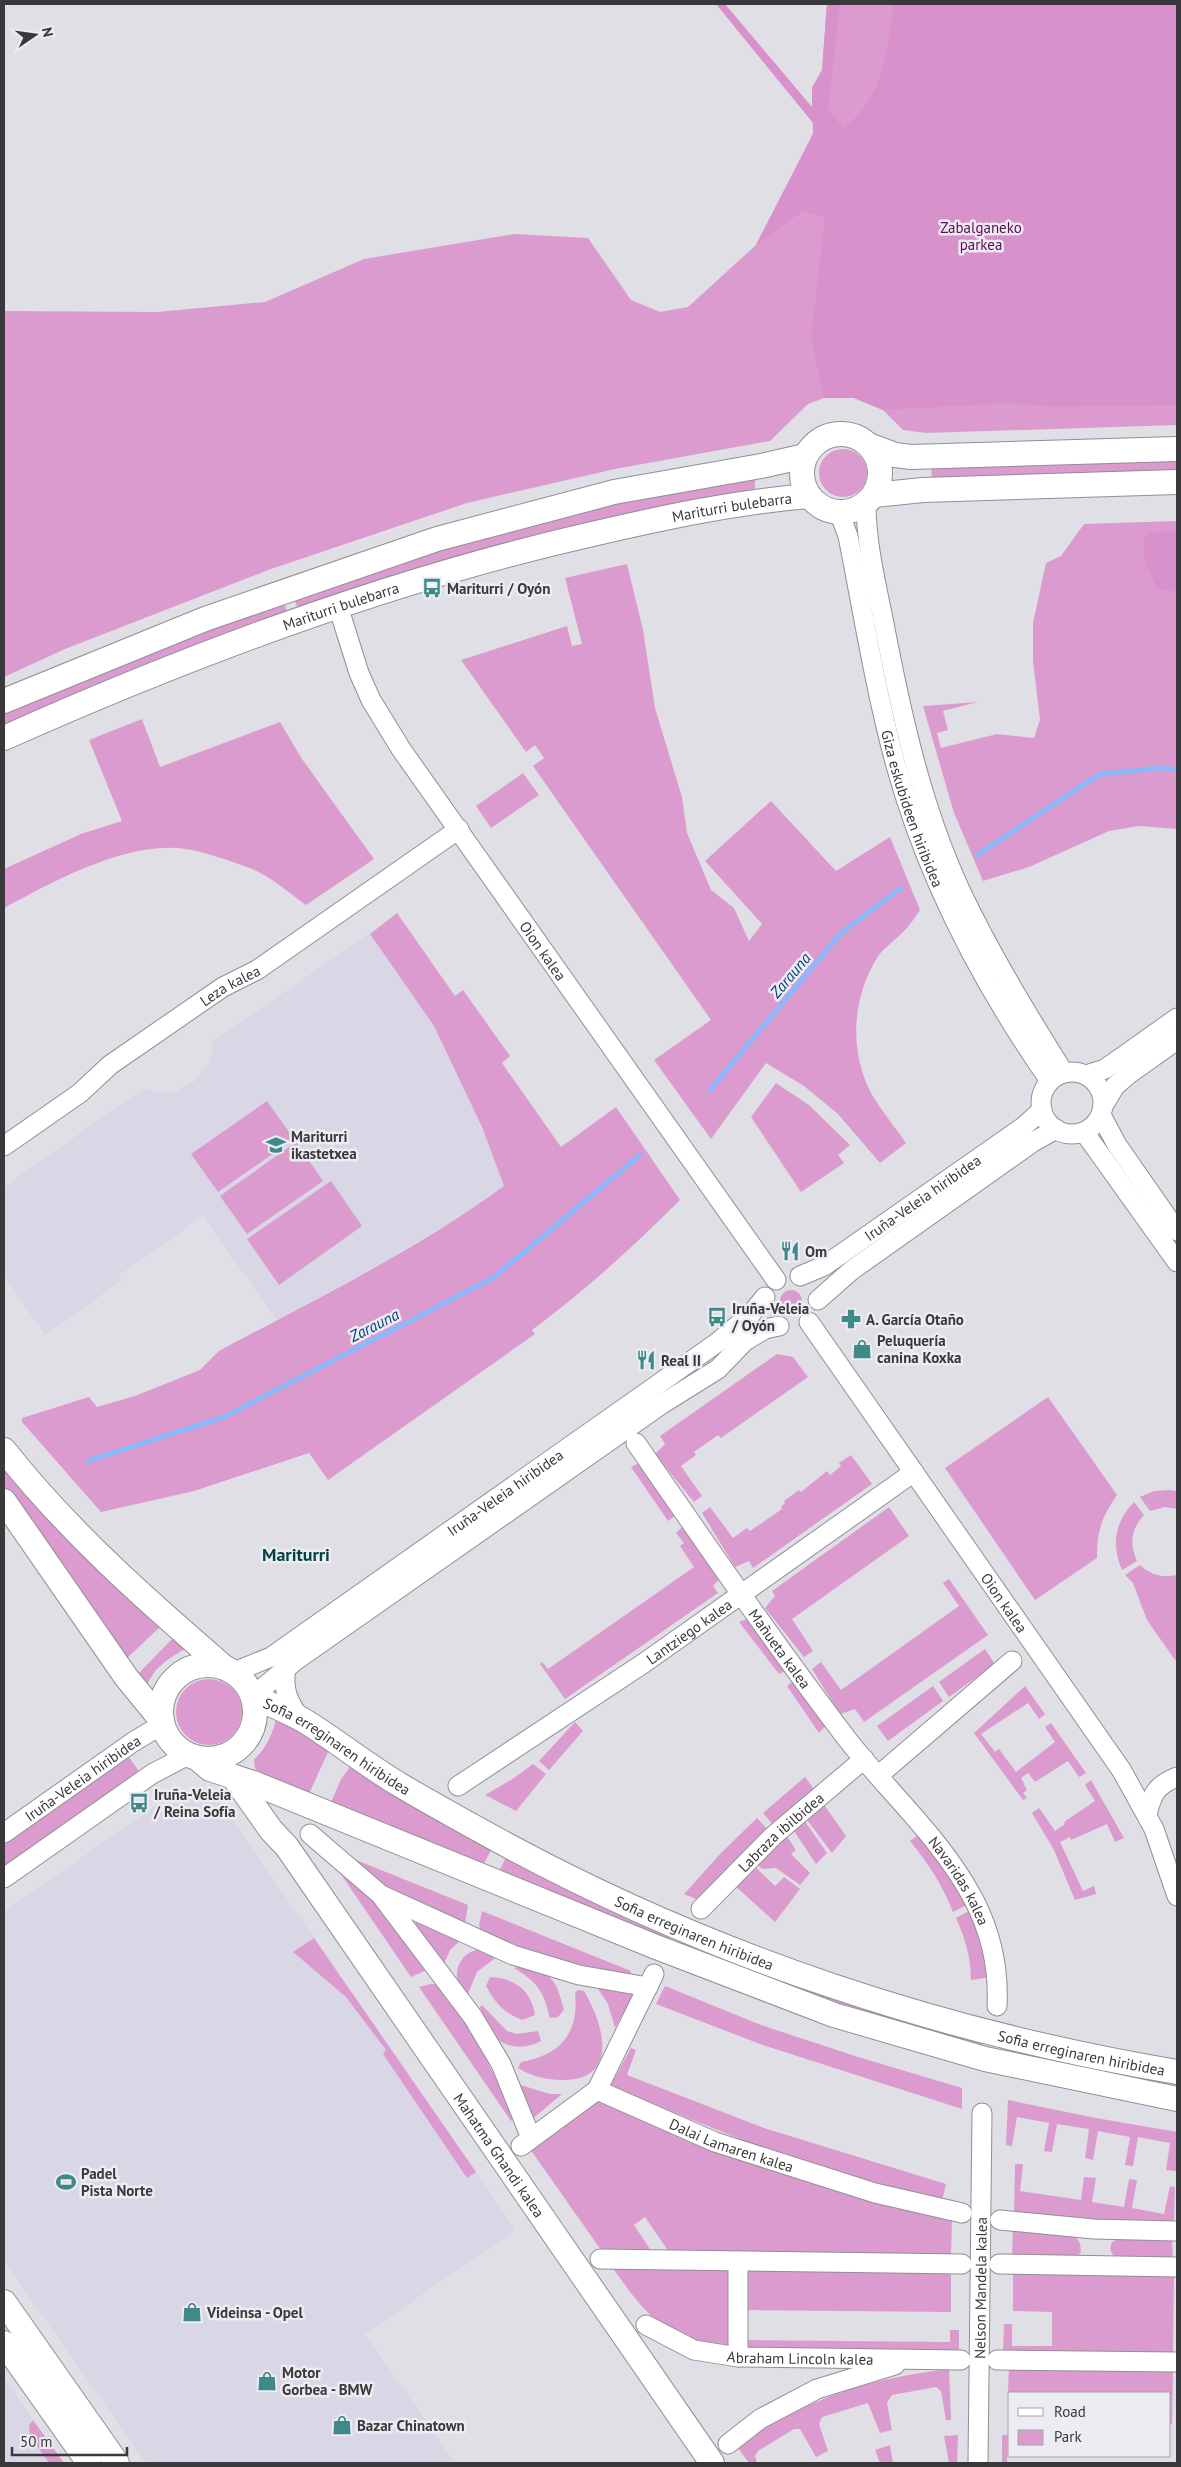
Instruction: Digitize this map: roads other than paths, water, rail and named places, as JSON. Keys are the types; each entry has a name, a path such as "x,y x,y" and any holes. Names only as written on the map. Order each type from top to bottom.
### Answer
{"main road":[{"path":"1177,449 911,457 895,455 871,446 860,438 848,434 835,433 823,437 812,445 805,456 802,470 803,483 809,496 827,510 839,512 853,510 870,499 923,490 1177,482"},
{"path":"870,499 880,479 879,461 871,446"},
{"path":"4,702 205,619 437,539 614,492 761,466 805,456"},
{"name":"Mariturri bulebarra","path":"4,738 164,671 338,606 520,550 638,522 709,508 809,496"},
{"path":"4,1450 32,1486 88,1545 135,1590 245,1683 252,1696 255,1709 250,1735 242,1745 221,1758 193,1756 172,1742 162,1723 126,1677 4,1501"},
{"path":"162,1723 162,1704 167,1689 178,1676 192,1667 208,1665 230,1670"},
{"name":"Sofia erreginaren hiribidea","path":"252,1696 302,1720 398,1784 506,1844 643,1912 724,1946 848,1991 991,2034 1177,2072"},
{"path":"242,1745 246,1781"},
{"name":"Sofia erreginaren hiribidea","path":"193,1756 210,1768 284,1795 656,1947 834,2015 985,2060 1177,2099"},
{"name":"Mahatma Ghandi kalea","path":"246,1781 271,1830 287,1847 712,2463"},
{"name":"Mahatma Ghandi kalea","path":"284,1795 280,1818 287,1847"},
{"path":"4,2302 117,2463"},
{"path":"4,2343 89,2463"}],"street":[{"name":"Giza eskubideen hiribidea","path":"870,499 866,532 898,695 915,765 960,890 1057,1077"},
{"name":"Giza eskubideen hiribidea","path":"839,512 848,536 880,699 896,764 922,841 945,898 972,955 1000,1003 1057,1077"},
{"name":"Oion kalea","path":"338,606 359,673 371,700 401,748 460,829 776,1280"},
{"name":"Leza kalea","path":"4,1146 80,1093 110,1065 223,987 257,970 460,829"},
{"path":"1086,1075 1104,1069 1177,1018"},
{"path":"1177,1040 1115,1086 1102,1111 1091,1128 1084,1132 1075,1134 1056,1129 1047,1121 1042,1110 1044,1090 1057,1077 1075,1072 1086,1075 1096,1083 1102,1094 1102,1111 1117,1145 1177,1230"},
{"name":"Iruña-Veleia hiribidea","path":"800,1276 824,1266 1015,1132 1042,1110"},
{"name":"Iruña-Veleia hiribidea","path":"818,1300 852,1270 1033,1142 1056,1129"},
{"path":"1084,1132 1177,1262"},
{"path":"788,1275 800,1276 809,1282 815,1290 818,1300 816,1312 809,1322 794,1328 779,1326 768,1314 765,1297 767,1290 776,1280 788,1275"},
{"name":"Iruña-Veleia hiribidea","path":"230,1670 271,1656 718,1342 751,1314 765,1297"},
{"name":"Oion kalea","path":"809,1322 1104,1744 1148,1815 1164,1854 1177,1896"},
{"name":"Iruña-Veleia hiribidea","path":"252,1696 286,1669 662,1404 718,1369 745,1341 765,1329 779,1326"},
{"name":"Mañueta kalea","path":"636,1443 740,1595 864,1759 879,1775"},
{"name":"Lantziego kalea","path":"458,1786 644,1663 914,1472"},
{"path":"879,1775 1012,1661"},
{"path":"286,1669 284,1680 286,1696 302,1720"},
{"name":"Iruña-Veleia hiribidea","path":"4,1833 162,1723"},
{"path":"4,1878 159,1769 193,1756"},
{"name":"Labraza ibilbidea","path":"701,1909 773,1836 864,1759"},
{"name":"Navaridas kalea","path":"879,1775 955,1867 973,1898 982,1917 994,1957 997,1974 997,2006"},
{"path":"1148,1815 1151,1798 1162,1783 1177,1777"},
{"path":"310,1834 381,1895 422,1948 481,2031 501,2064 526,2142 597,2090 651,1980 579,1975 513,1955 381,1895"},
{"name":"Dalai Lamaren kalea","path":"597,2090 715,2142 875,2193 962,2213"},
{"name":"Nelson Mandela kalea","path":"978,2463 982,2113"},
{"path":"1000,2220 1094,2229 1176,2231"},
{"path":"600,2259 962,2264"},
{"path":"738,2261 738,2357"},
{"path":"999,2264 1177,2267"},
{"name":"Abraham Lincoln kalea","path":"646,2324 694,2350 738,2357 961,2360"},
{"path":"728,2444 760,2418 817,2388 913,2360"},
{"path":"997,2360 1176,2362"}],"waterway":[{"name":"Zarauna","path":"977,855 1100,774 1163,768 1177,770"},
{"name":"Zarauna","path":"710,1090 841,933 901,888"},
{"name":"Zarauna","path":"88,1461 224,1417 493,1278 640,1155"}],"place":[{"name":"Mariturri / Oyón","path":"432,588"},
{"name":"Mariturri ikastetxea","path":"276,1145"},
{"name":"Om","path":"790,1251"},
{"name":"Iruña-Veleia / Oyón","path":"717,1317"},
{"name":"A. García Otaño","path":"851,1319"},
{"name":"Peluquería canina Koxka","path":"862,1349"},
{"name":"Real II","path":"646,1360"},
{"name":"Iruña-Veleia / Reina Sofía","path":"139,1803"},
{"name":"Padel Pista Norte","path":"66,2182"},
{"name":"Videinsa - Opel","path":"192,2312"},
{"name":"Motor Gorbea - BMW","path":"267,2381"},
{"name":"Bazar Chinatown","path":"342,2425"}],"district":[{"name":"Mariturri","path":"296,1554"}],"park label":[{"name":"Zabalganeko parkea","path":"981,236"}]}
